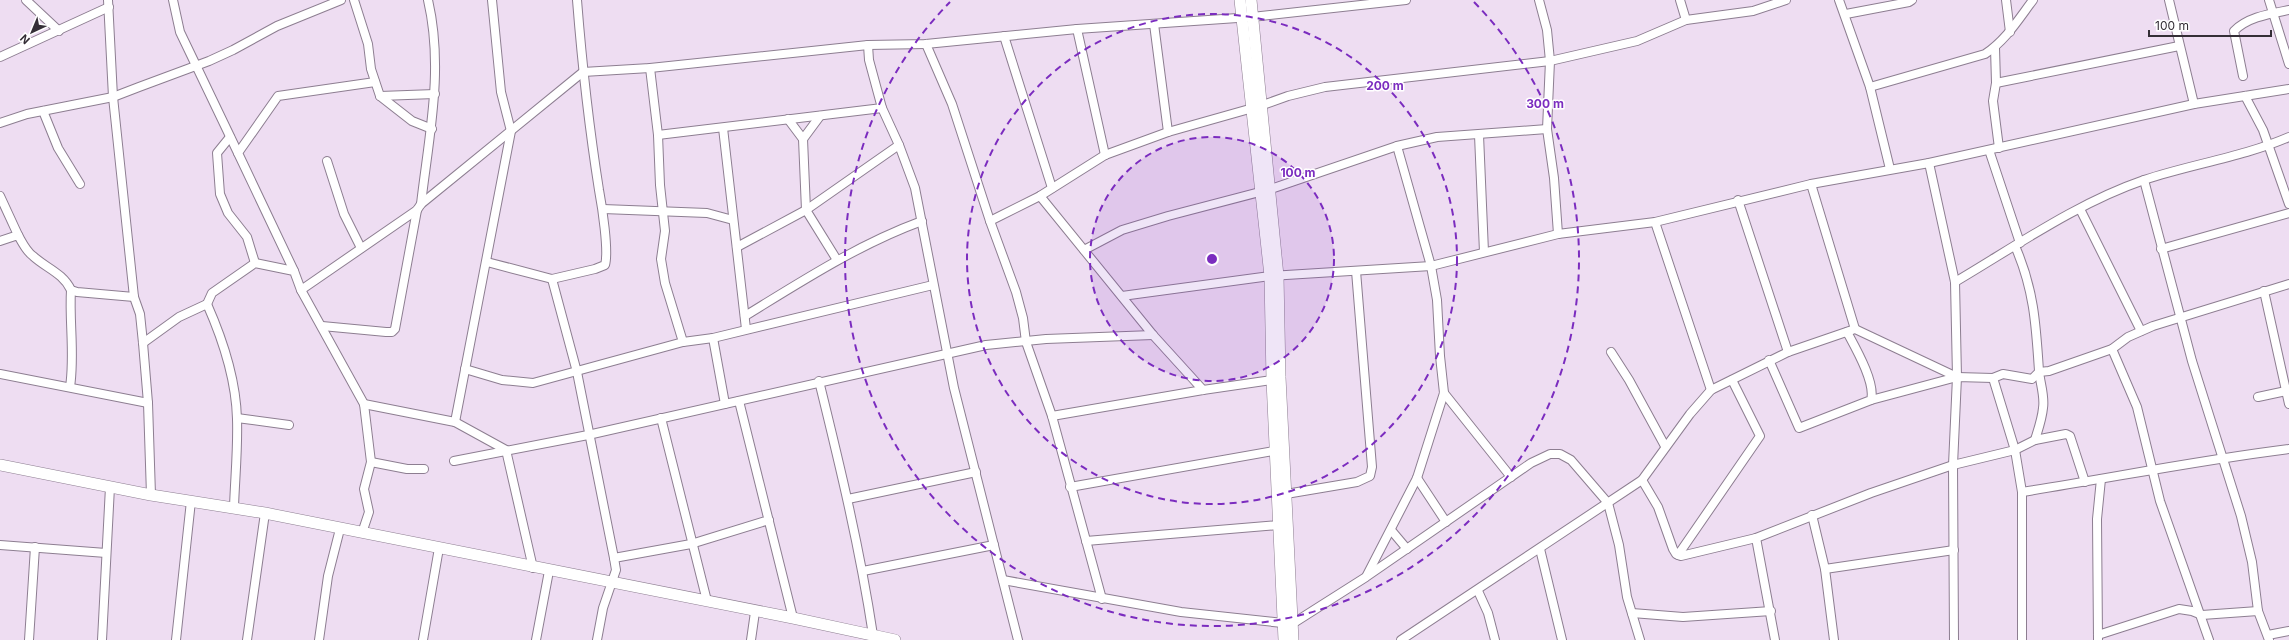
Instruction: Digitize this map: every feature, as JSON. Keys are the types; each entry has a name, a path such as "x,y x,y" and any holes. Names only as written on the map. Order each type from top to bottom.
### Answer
{"main road":[{"path":"1240,0 1241,17 1256,108 1266,190 1274,276 1280,450 1279,525 1288,624 1293,640"},
{"path":"1251,0 1256,108"},
{"path":"1274,276 1272,380 1286,494 1288,624 1284,640"},
{"path":"0,465 151,495 265,513 340,528 362,534 707,601 755,612 793,618 895,640"}],"street":[{"path":"26,0 59,30"},
{"path":"173,0 180,32 195,66 294,271 301,290 364,404 371,462 364,489 368,512 362,534"},
{"path":"0,123 44,111 113,97 233,50 284,23 341,0"},
{"path":"354,0 368,44 380,96 412,121 432,129"},
{"path":"322,326 386,332 392,332 395,329 419,207 432,129 434,94 433,20 428,0"},
{"path":"455,422 511,131 501,92 492,0"},
{"path":"487,262 552,279 595,269 605,265 608,256 603,209 583,72 577,0"},
{"path":"301,290 419,207 583,72 650,68 868,46 926,44 1077,28 1252,17 1327,4 1406,0"},
{"path":"1540,0 1547,30 1550,61 1547,129 1558,234"},
{"path":"1680,0 1686,20"},
{"path":"990,221 1040,196 1106,155 1168,132 1256,108 1288,96 1325,87 1550,61 1637,41 1686,20 1753,11 1786,0"},
{"path":"1840,0 1870,87 1890,169"},
{"path":"1846,14 1909,2 1912,0"},
{"path":"2006,0 2010,33"},
{"path":"1870,87 1965,61 1985,54 1995,48 2010,33 2033,0"},
{"path":"2169,0 2194,104"},
{"path":"2269,0 2289,64"},
{"path":"0,57 59,30 108,3 113,97 134,297 140,314 143,343 148,403 151,495"},
{"path":"2243,76 2234,31 2242,23 2289,10"},
{"path":"1154,24 1168,132"},
{"path":"1077,28 1106,155"},
{"path":"1004,36 1052,188"},
{"path":"926,44 952,104 990,221 1016,292 1023,318 1026,342 1052,416 1070,487 1102,599"},
{"path":"868,46 869,60 882,108 899,145 915,188 947,354 1018,640"},
{"path":"1996,83 2179,46"},
{"path":"1995,48 1996,83 1992,101 1999,148"},
{"path":"650,68 658,135 662,210 665,231 661,260 665,283 684,342"},
{"path":"238,153 278,96 376,82"},
{"path":"1122,296 1274,276 1431,266 1558,234 1655,222 1738,200 1811,184 1929,163 2194,104 2289,89"},
{"path":"380,96 434,94"},
{"path":"2245,96 2260,124 2289,204"},
{"path":"658,135 882,108"},
{"path":"44,111 58,148 80,184"},
{"path":"803,139 820,116"},
{"path":"788,119 803,139 806,210 837,260"},
{"path":"723,128 746,329"},
{"path":"1084,250 1122,230 1266,190 1397,146 1437,137 1547,129"},
{"path":"1479,135 1484,252"},
{"path":"1955,282 2101,197 2144,180 2267,146 2289,136"},
{"path":"230,137 217,153 220,194 228,213 247,237 255,263"},
{"path":"736,248 806,210 899,145"},
{"path":"1366,577 1417,478 1444,393 1440,356 1437,300 1431,266 1397,146"},
{"path":"1989,150 2026,272 2033,301 2038,340 2039,372 2044,406 2035,440"},
{"path":"327,161 344,214 361,248"},
{"path":"1929,163 1955,282 1957,377 1953,465 1954,640"},
{"path":"2144,180 2161,249 2192,361 2221,458 2232,482 2241,516 2252,562 2258,611 2268,638 2289,631"},
{"path":"1811,184 1852,330 1872,391 1871,400"},
{"path":"0,196 18,235 32,256 53,269 68,284 71,290 70,310 73,364 70,387"},
{"path":"1040,196 1153,335 1203,390"},
{"path":"1738,200 1788,352"},
{"path":"603,209 662,210 706,213 733,220"},
{"path":"2080,209 2141,331"},
{"path":"2161,249 2289,214"},
{"path":"744,316 837,260 894,231 922,221"},
{"path":"1655,222 1711,390"},
{"path":"0,241 18,235"},
{"path":"143,343 179,317 207,304 212,294 255,263 294,271"},
{"path":"1286,494 1357,482 1366,479 1371,472 1356,271"},
{"path":"552,279 577,372 588,435 616,570 611,582 597,640"},
{"path":"1769,360 1799,428 1871,400 1957,377 1993,378 2003,374 2032,379 2039,372 2049,371 2112,349 2128,337 2141,331 2181,317 2289,284"},
{"path":"465,369 502,380 533,383 684,342 713,338 933,285"},
{"path":"71,290 77,292 134,297"},
{"path":"2264,291 2289,404"},
{"path":"207,304 223,340 229,364 237,418 234,508"},
{"path":"1405,639 1642,480 1665,446 1711,390 1769,360 1852,330 1957,377"},
{"path":"454,461 588,435 986,345 1057,338 1153,335"},
{"path":"713,338 725,404"},
{"path":"2112,349 2137,407 2160,501 2202,615 2209,640"},
{"path":"1611,352 1629,380 1665,446"},
{"path":"0,374 148,403"},
{"path":"1993,378 2015,450 2022,492 2022,640"},
{"path":"1052,416 1203,390 1272,380"},
{"path":"1678,555 1760,436 1732,380"},
{"path":"819,382 848,499 863,571 873,635"},
{"path":"2258,397 2286,391"},
{"path":"1444,393 1511,476"},
{"path":"739,401 793,618"},
{"path":"364,404 455,422 506,450 533,568"},
{"path":"237,418 289,425"},
{"path":"661,418 691,544 707,601"},
{"path":"1678,555 1756,538 1812,515 1953,465 2015,450 2035,440 2066,434 2070,436 2085,482"},
{"path":"2022,492 2153,471 2221,458 2289,449"},
{"path":"1070,487 1280,450"},
{"path":"1003,580 1181,612 1288,624 1366,577 1511,476 1541,458 1560,454 1571,460 1608,503 1632,613 1640,640"},
{"path":"371,462 407,469 424,469"},
{"path":"848,499 976,472"},
{"path":"1417,478 1446,522"},
{"path":"2101,479 2097,519 2098,638 2179,609 2192,611 2202,615 2258,611"},
{"path":"1642,480 1658,507 1673,549 1678,555"},
{"path":"102,640 110,487"},
{"path":"176,640 191,501"},
{"path":"247,640 265,513"},
{"path":"1812,515 1825,569 1834,640"},
{"path":"614,558 691,544 768,520"},
{"path":"1086,541 1279,525"},
{"path":"319,640 328,576 340,528"},
{"path":"1391,530 1407,549"},
{"path":"1756,538 1771,611 1775,640"},
{"path":"0,545 106,553"},
{"path":"863,571 994,545"},
{"path":"29,640 35,547"},
{"path":"423,640 439,548"},
{"path":"1540,549 1562,640"},
{"path":"1825,569 1954,550"},
{"path":"536,640 549,571"},
{"path":"1478,591 1488,614 1495,640"},
{"path":"1632,613 1683,617 1771,611"},
{"path":"751,640 755,612"}]}
